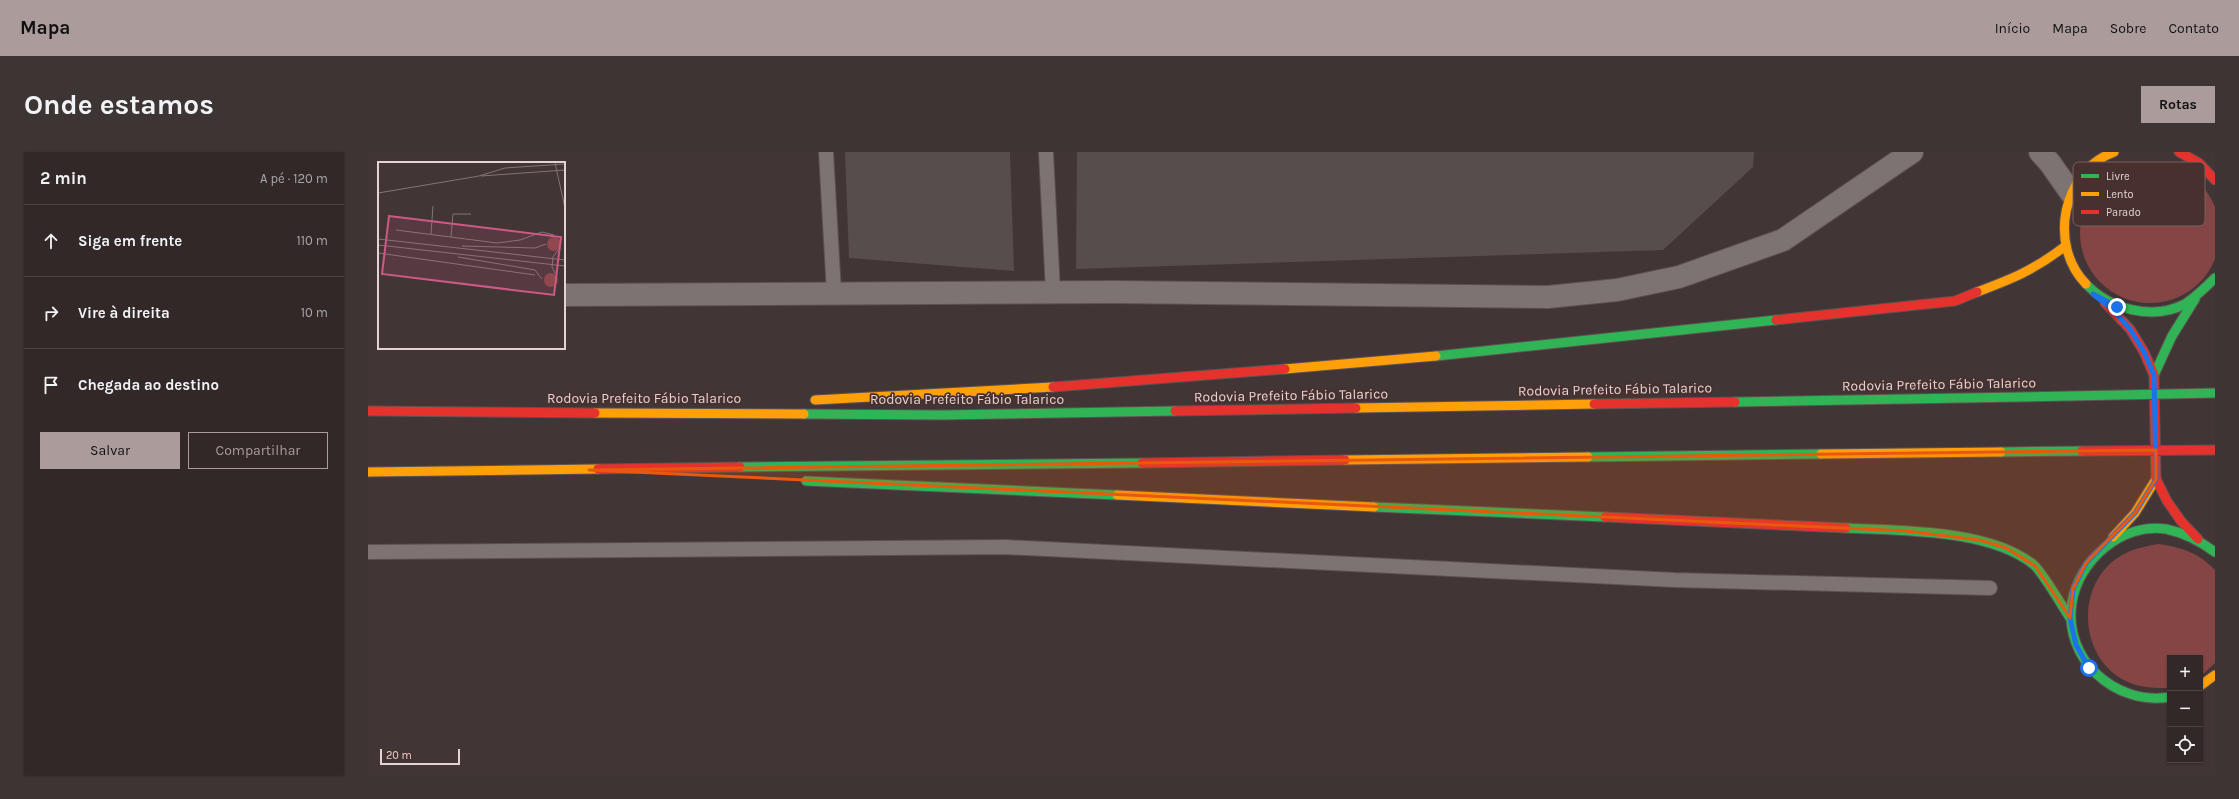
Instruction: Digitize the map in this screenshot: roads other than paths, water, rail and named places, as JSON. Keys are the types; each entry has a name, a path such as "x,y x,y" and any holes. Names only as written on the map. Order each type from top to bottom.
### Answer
{"main road":[{"path":"2098,162 2114,152"},
{"path":"2179,152 2190,156 2197,162"},
{"path":"2205,169 2215,180"},
{"path":"2073,189 2070,193 2063,220 2064,247 2075,273 2093,294 2113,310 2130,329 2144,352 2154,375 2156,479 2167,501 2181,521 2215,552"},
{"path":"809,400 1019,390 1411,359 1955,301 2014,278 2041,265 2064,247"},
{"path":"2154,375 2179,321 2197,297 2215,278"},
{"path":"2093,294 2117,307 2144,313 2172,309 2197,297"},
{"name":"Rodovia Prefeito Fábio Talarico","path":"368,411 943,415 2215,393"},
{"path":"582,412 738,404"},
{"path":"368,472 2215,450"},
{"path":"590,470 733,477"},
{"path":"2156,479 2135,513 2108,543 2086,563 2073,589 2070,618 2076,645 2089,668 2110,686 2134,697 2162,699 2167,698"},
{"path":"797,480 1905,531 1978,540 2006,548 2035,566 2070,618"},
{"path":"2108,543 2135,531 2164,529 2193,537 2215,552"},
{"path":"2203,684 2215,675"}],"street":[{"path":"565,295 1053,292 1548,297 1617,290 1679,277 1783,240 1912,152"},
{"path":"2040,152 2050,163 2070,193"}],"lane":[{"path":"826,152 834,293"},
{"path":"1046,152 1053,292"},
{"path":"368,552 1005,547 1667,579 1990,588"}]}
